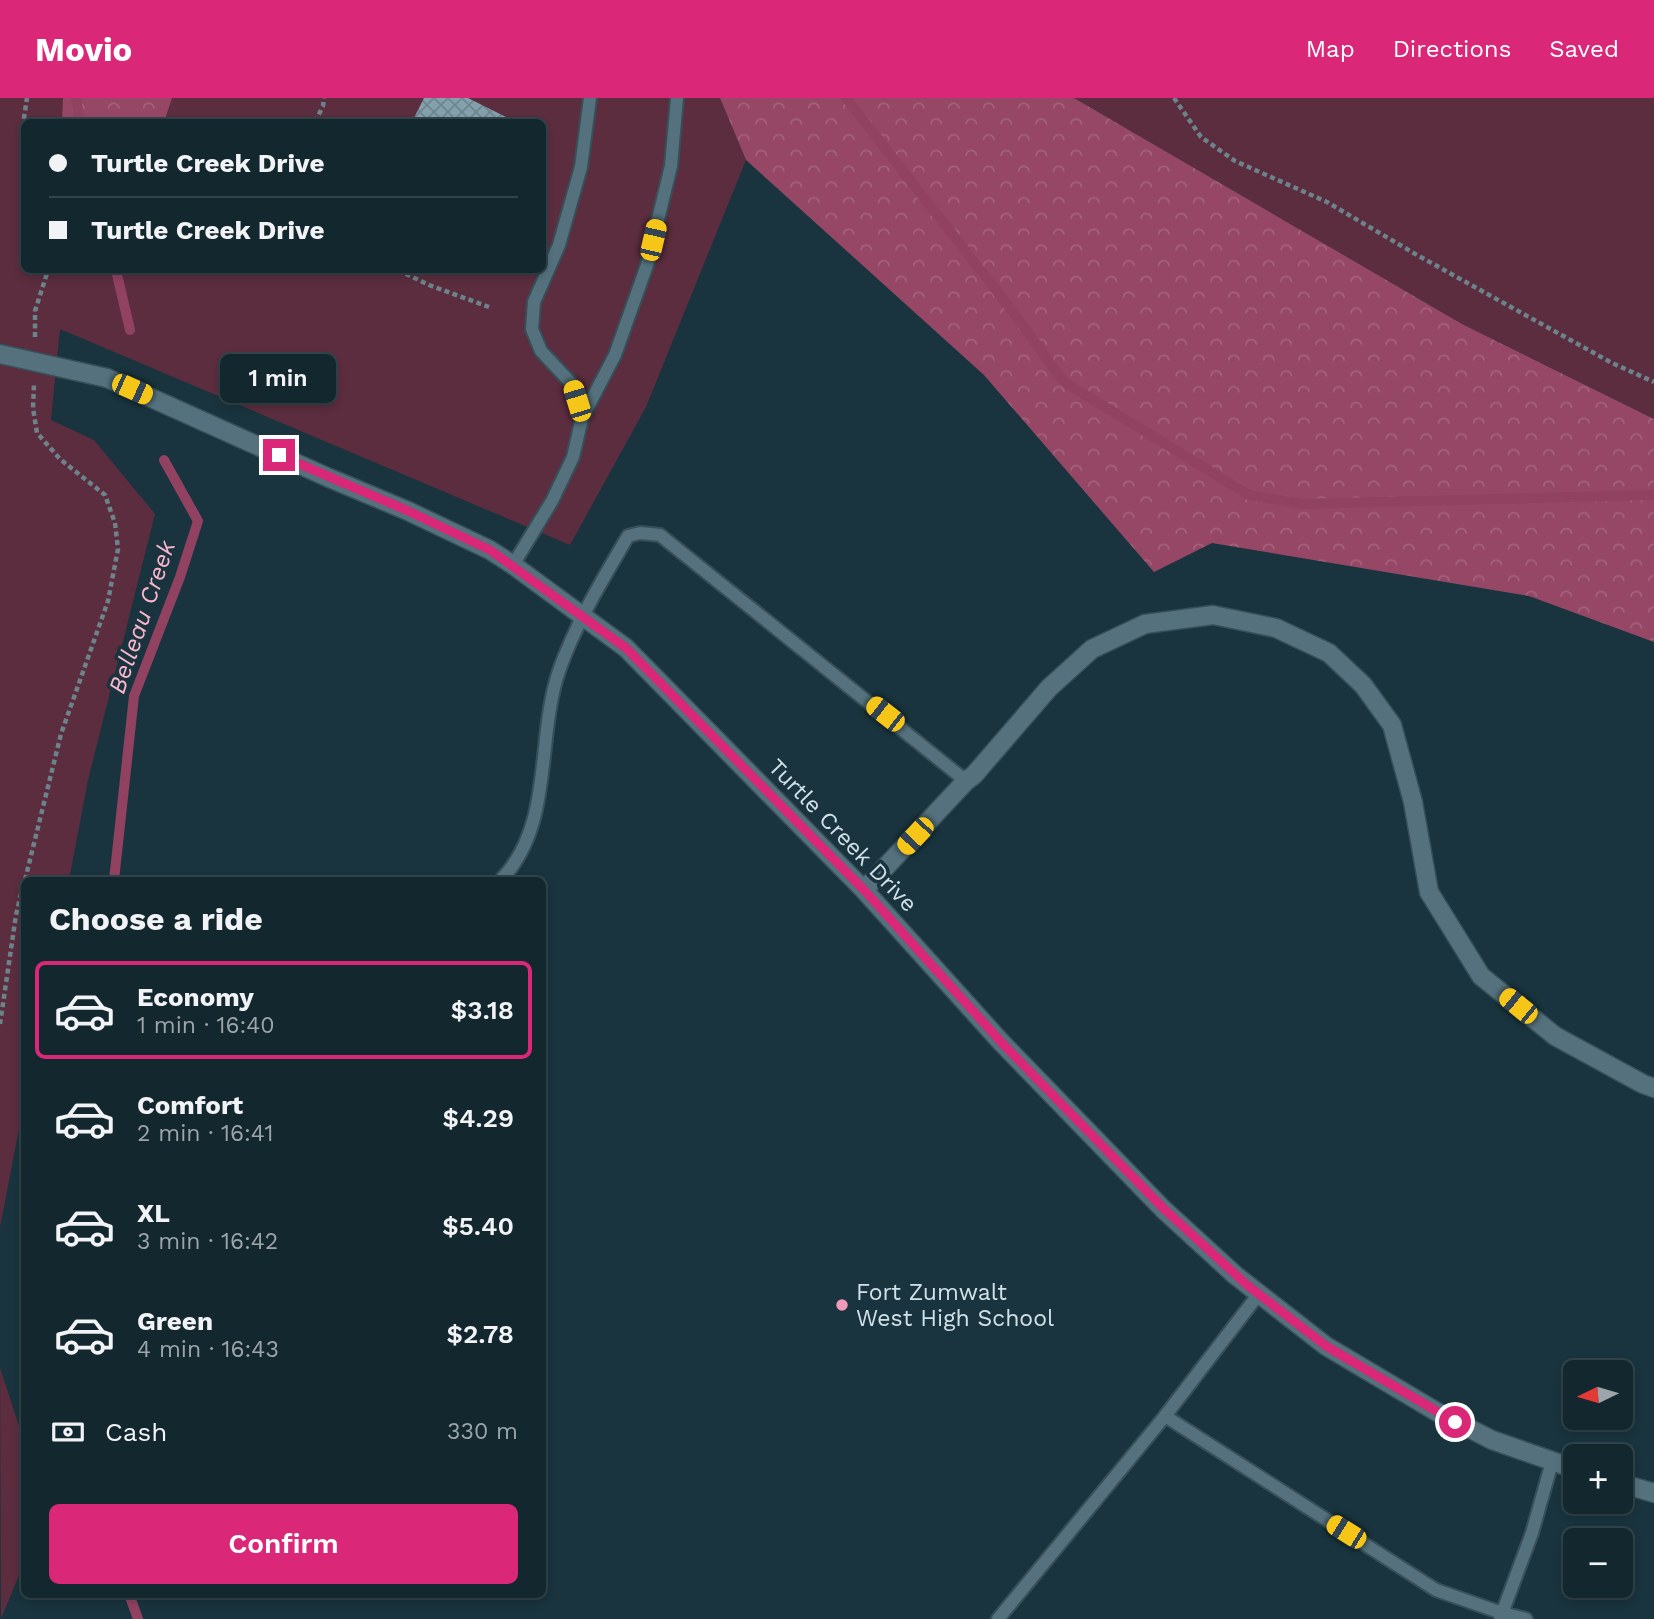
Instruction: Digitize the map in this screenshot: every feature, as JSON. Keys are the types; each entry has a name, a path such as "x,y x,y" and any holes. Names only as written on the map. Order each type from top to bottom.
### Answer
{"street":[{"name":"Turtle Creek Drive","path":"0,354 107,378 408,511 490,550 513,565 626,648 864,890 1001,1042 1164,1209 1258,1295 1326,1346 1437,1412 1492,1440 1563,1465"},
{"path":"864,890 974,775 1049,688 1093,649 1145,624 1213,615 1276,628 1329,653 1363,685 1392,725 1413,802 1429,891 1482,976 1555,1036 1654,1088"},
{"path":"1633,1487 1654,1493"}],"lane":[{"path":"582,418 571,383 541,351 532,329 534,302 559,245 581,167 590,98"},
{"path":"513,565 573,457 582,418 615,355 647,265 671,166 677,98"},
{"path":"504,877 511,870 531,831 541,785 548,711 559,669 582,615 628,536 640,533 660,535 966,781"},
{"path":"998,1619 1165,1416 1258,1295"},
{"path":"1165,1416 1436,1590 1501,1616 1526,1619"},
{"path":"1501,1616 1532,1533 1552,1462"}],"path":[{"path":"24,119 27,98"},
{"path":"316,119 324,98"},
{"path":"1174,98 1201,138 1235,161 1327,202 1612,363 1654,382"},
{"path":"26,877 61,734 107,601 118,549 115,523 105,495 60,459 37,433 33,408 35,311 47,273"},
{"path":"404,273 489,307"},
{"path":"0,1024 21,896"}],"shaded area":[{"path":"0,98 720,98 746,160 646,407 570,545 60,329 51,420 94,440 155,514 88,780 70,877 21,877 21,1118 0,1227"},
{"path":"1074,98 1654,98 1654,419 1462,324"},
{"path":"0,1368 21,1432 21,1570 1,1619"}],"green space":[{"path":"63,98 172,98 165,119 62,119"},
{"path":"720,98 1074,98 1462,324 1654,419 1654,642 1529,596 1212,543 1154,572 984,375 746,160"}],"building":[{"path":"424,98 468,98 510,119 414,119"}],"waterway":[{"name":"Belleau Creek","path":"76,98 80,119"},
{"path":"846,98 1010,308 1064,382 1249,495 1303,504 1654,495"},
{"name":"Belleau Creek","path":"117,273 130,330"},
{"name":"Belleau Creek","path":"114,877 134,696 180,577 198,521 164,460"},
{"name":"Belleau Creek","path":"130,1598 138,1619"}],"place":[{"name":"Fort Zumwalt West High School","path":"842,1305"}],"route":[{"path":"279,455 490,550 626,648 864,890 1001,1042 1164,1209 1258,1295 1326,1346 1455,1422"}]}
